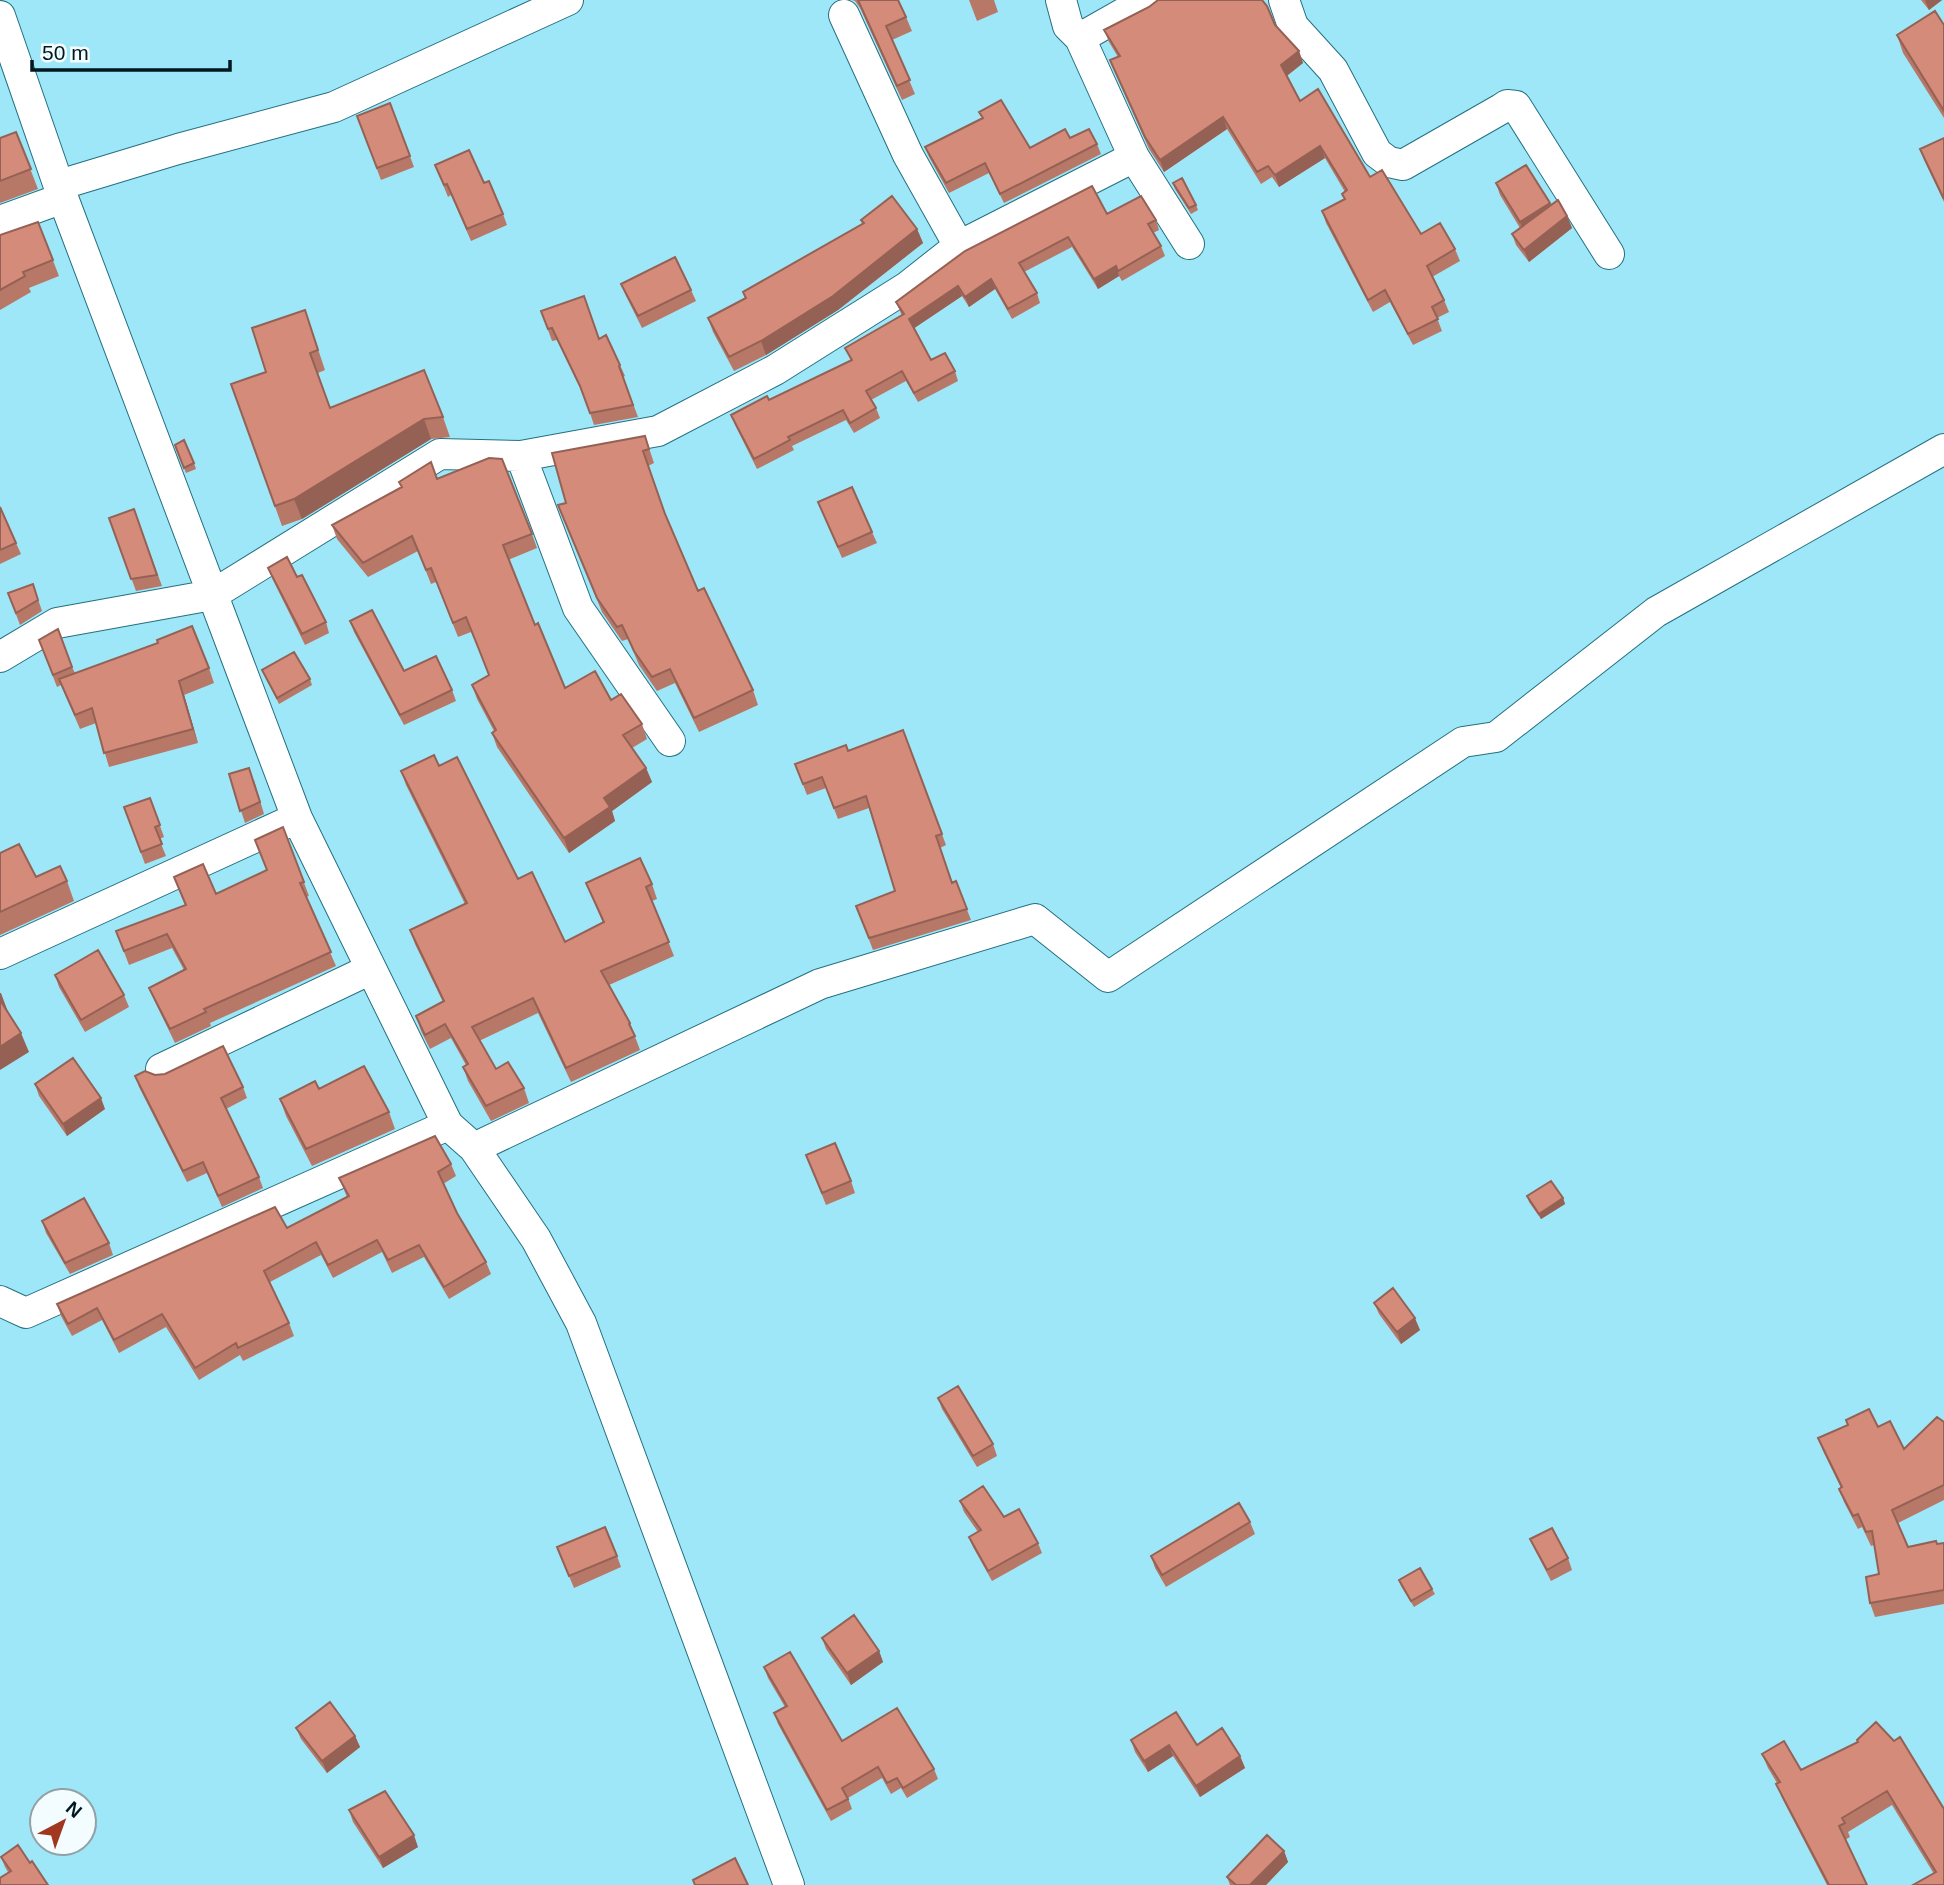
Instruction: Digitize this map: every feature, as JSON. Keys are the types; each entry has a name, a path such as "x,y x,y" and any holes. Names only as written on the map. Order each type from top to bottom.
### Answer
{"street":[{"path":"0,221 61,191 178,149 334,107 568,0"},
{"path":"1061,0 1068,26 1080,38 1134,157 1189,244"},
{"path":"1080,38 1147,0"},
{"path":"1284,0 1293,26 1333,70 1377,153 1389,162 1403,165 1507,105 1516,106 1609,254"},
{"path":"844,15 908,155 959,246"},
{"path":"0,16 61,191 297,818 448,1125 474,1148 536,1239 581,1323 789,1885"},
{"path":"0,657 57,623 212,595 440,454 521,456 659,431 775,370 907,287 959,246 1134,157"},
{"path":"474,1148 820,984 1035,919 1108,977 1463,742 1496,737 1656,612 1944,449"},
{"path":"521,456 578,608 670,741"},
{"path":"0,954 297,818"},
{"path":"162,1069 371,969"},
{"path":"0,1301 26,1313 448,1125"}],"building":[{"path":"858,0 898,0 906,17 886,26 910,80 897,86"},
{"path":"1158,0 1262,0 1275,25 1299,51 1281,65 1300,101 1318,89 1370,177 1382,170 1421,234 1440,223 1455,249 1427,266 1444,300 1432,307 1438,319 1408,334 1385,290 1368,300 1322,211 1345,199 1342,194 1347,190 1320,146 1275,175 1268,166 1257,172 1223,117 1160,160 1145,137 1110,60 1120,56 1104,30"},
{"path":"1935,11 1944,25 1944,111 1897,35"},
{"path":"1001,100 1030,148 1065,129 1070,138 1089,129 1097,144 1000,194 985,163 946,183 925,147 983,118 979,112"},
{"path":"390,103 410,156 377,168 357,116"},
{"path":"16,132 31,169 0,181 0,138"},
{"path":"1944,138 1944,199 1920,149"},
{"path":"469,150 484,183 489,181 503,214 467,229 447,184 444,185 435,165"},
{"path":"1526,165 1550,203 1520,222 1496,183"},
{"path":"1182,178 1196,205 1189,208 1173,183"},
{"path":"1092,186 1107,214 1141,196 1156,220 1148,224 1161,246 1118,271 1116,266 1094,279 1068,237 1019,263 1037,293 1008,309 991,279 965,297 958,286 909,319 931,360 945,353 955,371 914,393 902,371 866,391 876,408 850,423 843,410 788,437 790,440 754,459 731,415 767,396 769,400 852,360 845,348 904,314 896,302 965,251"},
{"path":"892,196 917,229 833,296 761,341 729,357 708,318 746,298 743,292 864,223 861,220"},
{"path":"1558,200 1567,216 1524,250 1512,234"},
{"path":"38,222 53,260 23,272 25,276 0,290 0,235"},
{"path":"675,257 691,290 638,316 621,284"},
{"path":"584,296 599,339 606,335 620,365 633,405 590,413 552,328 548,329 541,311"},
{"path":"305,310 318,350 310,353 330,408 424,370 443,417 424,419 294,499 275,506 231,384 266,372 252,328"},
{"path":"645,436 649,449 643,451 665,514 698,591 704,588 753,690 694,718 670,669 652,677 634,651 622,625 617,627 597,598 558,505 566,503 552,453"},
{"path":"184,440 194,463 184,468 175,445"},
{"path":"489,458 502,459 532,534 503,545 535,625 538,623 565,688 595,671 611,700 621,694 642,724 623,735 646,768 604,798 610,807 564,838 492,733 496,730 472,685 489,675 466,617 453,623 431,568 426,570 412,536 363,563 332,525 402,487 399,482 431,462 437,479"},
{"path":"852,487 872,532 838,547 818,502"},
{"path":"0,507 16,543 0,550"},
{"path":"134,509 157,575 131,579 109,518"},
{"path":"287,557 297,577 302,575 326,622 302,634 268,568"},
{"path":"33,584 38,600 16,613 8,593"},
{"path":"372,610 404,671 436,656 452,690 400,715 350,621"},
{"path":"192,626 209,668 179,681 193,729 104,753 92,708 75,715 59,679 158,643 157,640"},
{"path":"58,629 72,667 53,675 39,640"},
{"path":"294,652 310,679 277,698 262,670"},
{"path":"903,730 942,834 936,836 952,883 956,881 967,909 869,938 856,906 895,891 866,796 834,808 822,777 803,784 795,764 846,745 848,751"},
{"path":"434,755 439,766 457,757 518,879 532,872 565,942 604,922 586,883 640,858 652,884 646,887 669,942 601,971 635,1036 566,1068 533,998 472,1027 496,1069 508,1062 524,1088 486,1106 463,1067 468,1064 445,1024 425,1035 416,1016 444,1001 410,930 467,903 401,771"},
{"path":"249,768 260,802 240,811 229,774"},
{"path":"150,798 160,825 155,827 162,844 141,852 124,807"},
{"path":"283,827 304,882 300,883 331,952 204,1009 206,1012 170,1029 149,988 186,969 167,934 124,951 116,931 186,905 174,877 203,864 216,894 267,870 255,840"},
{"path":"19,844 36,877 60,866 67,881 0,912 0,853"},
{"path":"98,950 124,995 81,1020 55,975"},
{"path":"0,1000 21,1033 0,1047"},
{"path":"223,1046 243,1087 221,1098 259,1177 218,1196 203,1162 183,1171 135,1076 145,1071 155,1075 165,1074"},
{"path":"73,1058 101,1098 63,1124 35,1084"},
{"path":"364,1066 389,1112 306,1149 280,1099 315,1081 319,1089"},
{"path":"435,1136 451,1164 438,1172 457,1213 486,1262 444,1287 419,1245 388,1260 377,1240 328,1265 316,1242 264,1271 289,1323 238,1348 236,1343 195,1368 162,1314 114,1340 97,1308 68,1324 57,1304 275,1207 287,1228 349,1196 339,1178"},
{"path":"835,1143 851,1181 822,1193 806,1155"},
{"path":"1551,1181 1563,1198 1539,1214 1527,1196"},
{"path":"84,1198 109,1243 65,1263 42,1221"},
{"path":"1393,1288 1415,1318 1397,1332 1374,1303"},
{"path":"958,1386 993,1444 973,1456 938,1398"},
{"path":"1869,1409 1878,1427 1890,1421 1904,1449 1937,1417 1944,1422 1944,1485 1892,1510 1908,1547 1936,1541 1937,1544 1944,1543 1944,1590 1870,1603 1866,1577 1879,1574 1872,1531 1866,1532 1858,1514 1853,1516 1818,1438 1848,1425 1846,1420"},
{"path":"983,1486 1004,1517 1019,1509 1038,1543 988,1571 969,1537 981,1530 960,1501"},
{"path":"1239,1503 1250,1522 1162,1575 1151,1556"},
{"path":"605,1527 617,1556 569,1576 557,1547"},
{"path":"1552,1528 1568,1558 1547,1570 1530,1539"},
{"path":"1420,1568 1432,1589 1411,1601 1399,1580"},
{"path":"854,1615 879,1651 847,1673 822,1638"},
{"path":"790,1652 842,1741 897,1708 934,1769 903,1788 897,1778 887,1783 878,1767 842,1788 848,1799 827,1810 774,1713 787,1706 764,1667"},
{"path":"330,1702 355,1736 322,1761 296,1728"},
{"path":"1176,1712 1197,1745 1222,1728 1240,1756 1196,1786 1169,1745 1144,1761 1131,1740"},
{"path":"1876,1722 1894,1741 1900,1737 1944,1809 1944,1885 1913,1885 1936,1872 1887,1791 1842,1818 1845,1823 1839,1826 1867,1885 1829,1885 1776,1784 1780,1782 1762,1754 1784,1741 1801,1770 1858,1742"},
{"path":"385,1791 414,1835 379,1857 349,1810"},
{"path":"1267,1835 1284,1851 1250,1885 1236,1885 1227,1877"},
{"path":"18,1845 48,1885 0,1885 0,1878 11,1871 1,1857"},
{"path":"735,1858 748,1885 695,1885 693,1880"}]}
